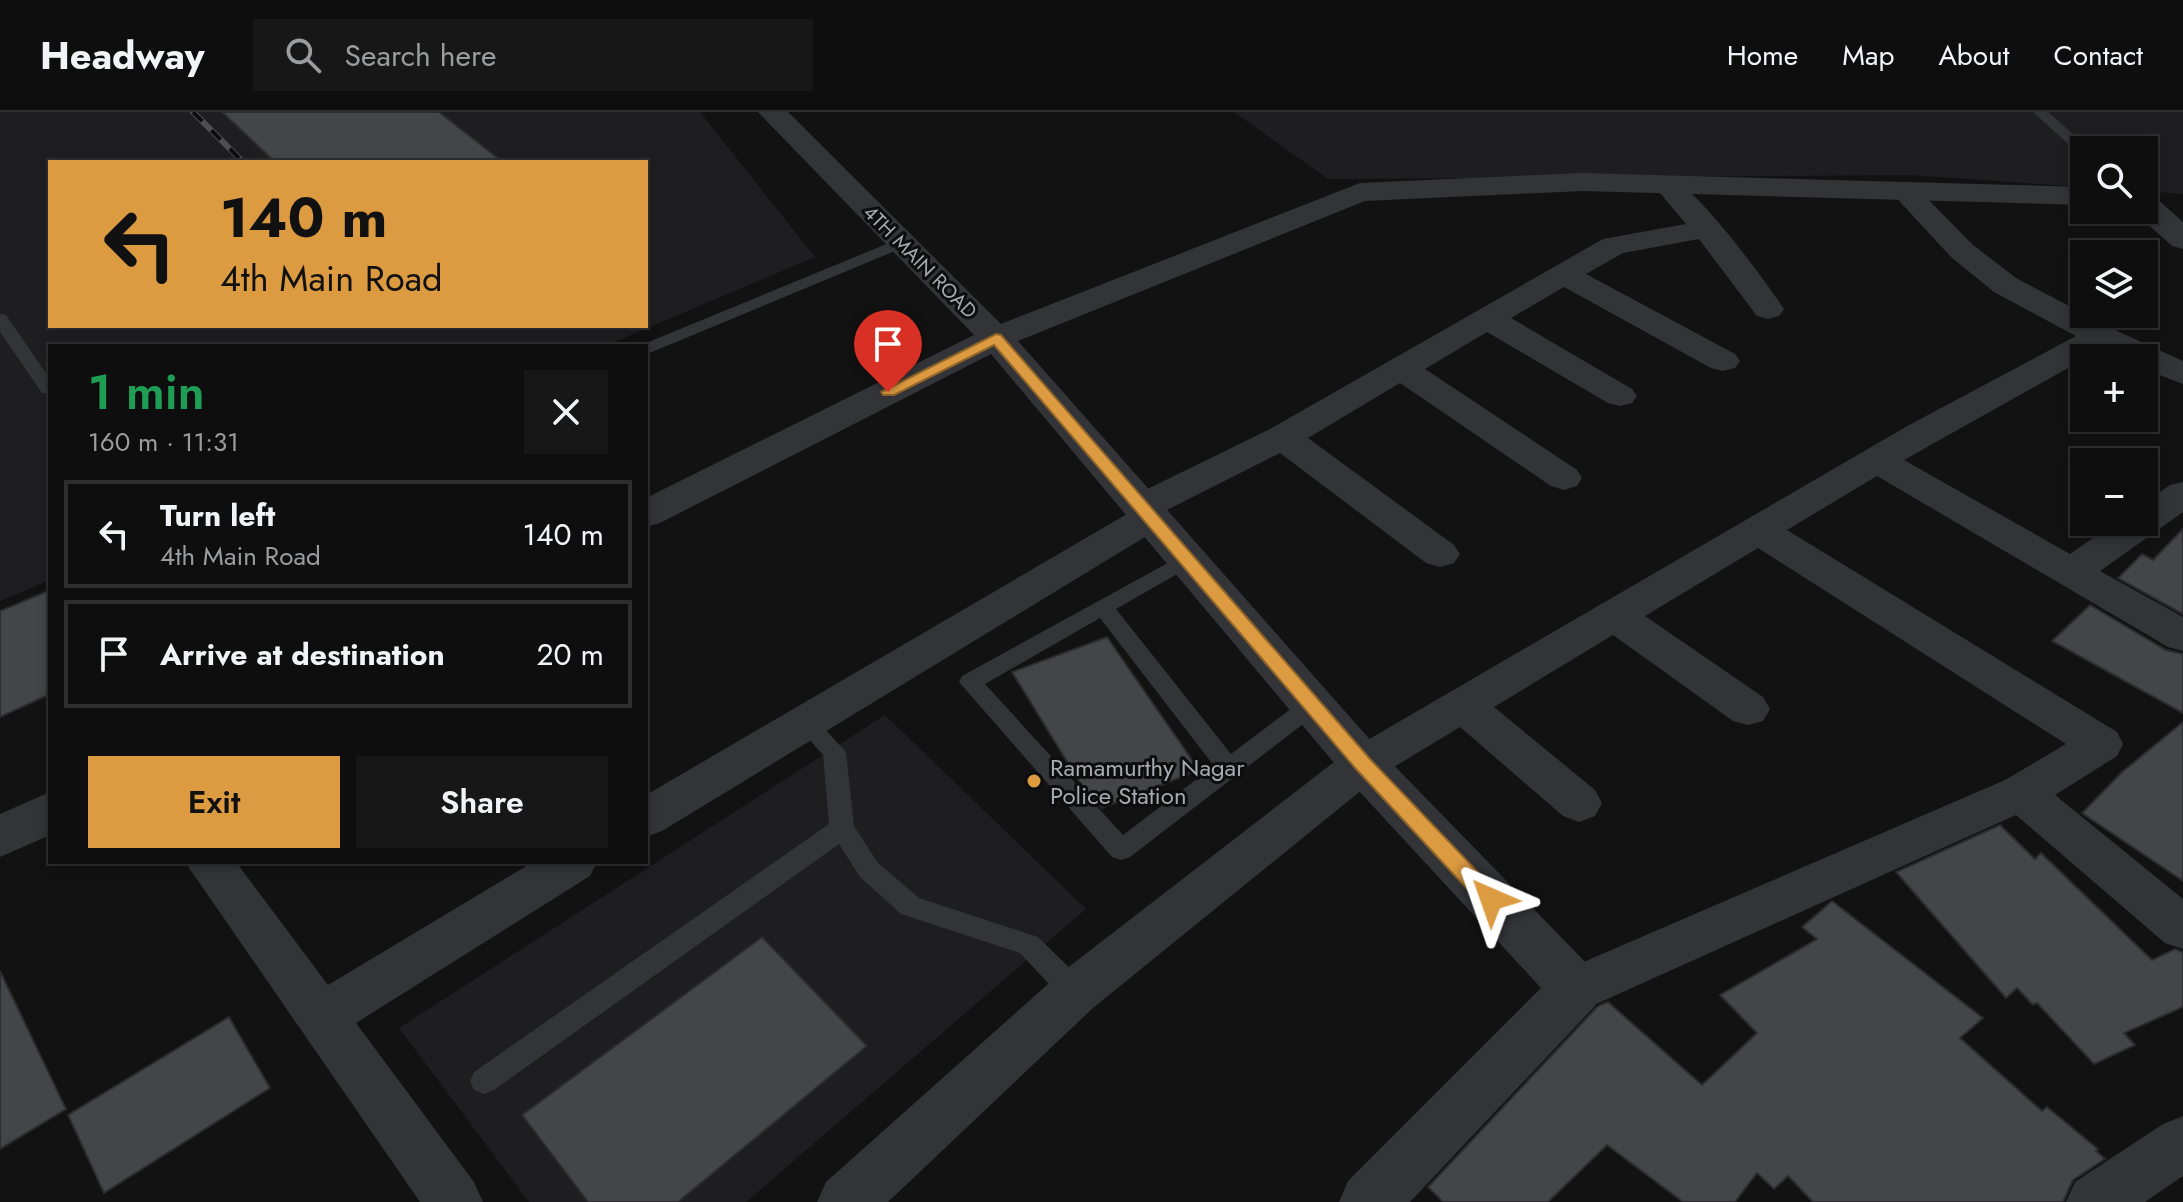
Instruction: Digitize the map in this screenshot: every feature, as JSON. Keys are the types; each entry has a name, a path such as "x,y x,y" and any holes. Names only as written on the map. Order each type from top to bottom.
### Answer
{"street":[{"name":"4TH MAIN ROAD","path":"648,513 996,338 772,112"},
{"path":"1576,989 1363,764 996,338 1360,192 1582,182 2070,196"},
{"path":"1668,186 1707,229 1768,309"},
{"path":"1904,191 1962,251 2005,285 2101,336 2183,374"},
{"path":"2158,217 2183,239"},
{"path":"648,817 1146,512 1283,437 1485,317 1614,245 1707,229"},
{"path":"1563,274 1723,361"},
{"path":"1485,317 1620,396"},
{"path":"846,1202 1075,992 1363,764 1877,460 2101,336"},
{"path":"1400,368 1564,478"},
{"path":"1283,437 1440,554"},
{"path":"1877,460 2183,636"},
{"path":"2158,512 2183,494"},
{"path":"1369,1202 1576,989 2021,793 2101,744 1760,531"},
{"path":"2071,572 2123,536"},
{"path":"1616,616 1748,709"},
{"path":"1463,705 1579,803"},
{"path":"2021,793 2183,928"},
{"path":"0,837 48,813"},
{"path":"210,864 454,1202"},
{"path":"321,1017 570,864"},
{"path":"2095,1202 2183,1143"}],"lane":[{"path":"2040,112 2070,139"},
{"path":"648,347 901,243"},
{"path":"0,319 48,389"},
{"path":"1186,560 970,682 1121,850 1312,705"},
{"path":"1103,607 1229,768"},
{"path":"805,722 834,752 842,828 869,870 910,906 1029,945 1075,992"},
{"path":"484,1081 842,828"}],"shaded area":[{"path":"0,112 700,112 815,257 648,328 648,160 48,160 48,328 647,328 610,344 48,344 48,581 0,601"},
{"path":"1234,112 2183,112 2183,194 2158,192 2158,136 2070,136 2070,186 1910,175 1328,179"},
{"path":"885,715 1086,909 746,1202 529,1202 399,1028"}],"building":[{"path":"222,112 439,112 500,160 273,160"},
{"path":"2183,529 2183,614 2118,578 2142,554 2153,560"},
{"path":"48,591 48,695 0,717 0,611"},
{"path":"2090,605 2166,650 2183,654 2183,713 2052,641"},
{"path":"1107,637 1199,770 1102,808 1082,786 1012,672"},
{"path":"2183,722 2183,881 2082,813 2122,772"},
{"path":"2000,825 2035,859 2041,853 2152,960 2175,949 2183,952 2183,1007 2124,1033 2135,1045 2094,1064 2037,1003 2033,1005 2017,988 2006,998 1896,872"},
{"path":"1832,901 1983,1018 1960,1038 2042,1111 2047,1107 2098,1149 2096,1151 2105,1159 2073,1180 2063,1202 1813,1202 1788,1176 1774,1189 1757,1173 1735,1202 1683,1202 1607,1145 1548,1202 1443,1202 1428,1187 1598,1006 1608,1002 1702,1085 1757,1033 1720,995 1817,939 1802,927"},
{"path":"762,937 867,1046 678,1202 588,1202 522,1115"},
{"path":"0,971 66,1109 0,1149"},
{"path":"229,1017 270,1088 104,1193 68,1115"}],"railway":[{"path":"193,112 241,160"}],"place":[{"name":"Ramamurthy Nagar Police Station","path":"1034,781"}],"route":[{"path":"888,392 996,338 1363,764 1491,899"}]}
